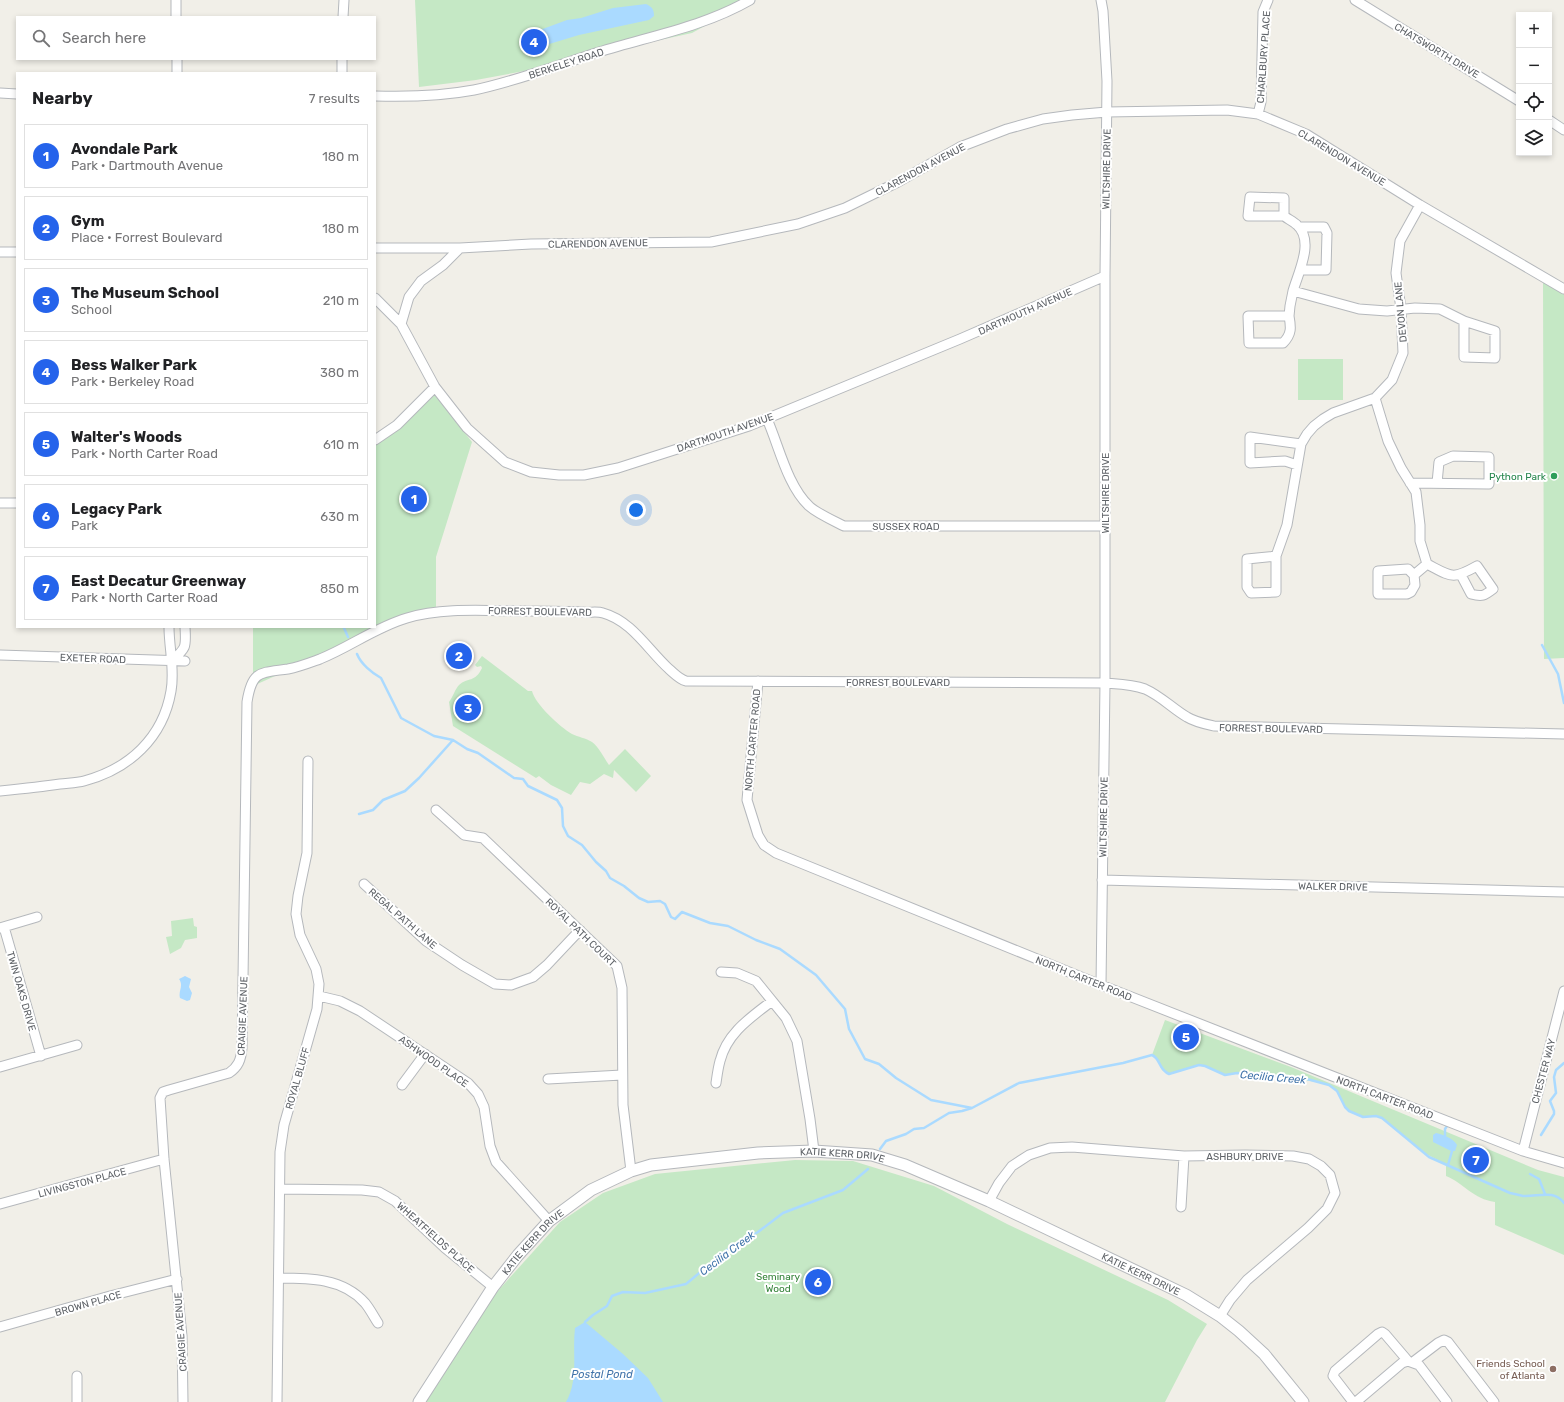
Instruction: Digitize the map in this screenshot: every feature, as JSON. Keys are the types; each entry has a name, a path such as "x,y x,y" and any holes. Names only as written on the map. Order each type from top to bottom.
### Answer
{"street":[{"path":"176,0 176,16"},
{"path":"343,16 344,0"},
{"name":"BERKELEY ROAD","path":"376,96 398,97 474,90 562,65 599,52 712,18 750,0"},
{"name":"WILTSHIRE DRIVE","path":"1101,0 1107,81 1105,276 1105,683 1101,986"},
{"name":"CHARLBURY PLACE","path":"1258,114 1260,102 1263,12 1268,0"},
{"name":"CHATSWORTH DRIVE","path":"1355,0 1516,99"},
{"path":"177,60 177,72"},
{"path":"342,60 342,72"},
{"path":"0,94 16,94"},
{"name":"CLARENDON AVENUE","path":"376,248 460,248 531,244 711,242 798,224 845,208 898,182 960,147 1007,129 1043,119 1107,112 1227,110 1258,114 1306,134 1420,205 1564,289"},
{"path":"1552,122 1564,130"},
{"name":"DEVON LANE","path":"1276,556 1247,559 1247,587 1251,593 1276,592 1276,556 1287,525 1301,444 1310,430 1333,413 1375,398 1392,380 1403,353 1401,309 1396,273 1400,242 1420,205"},
{"path":"1284,216 1298,227 1303,236 1306,250 1290,306 1289,316 1292,330 1289,338 1284,343 1249,343 1248,316 1289,316"},
{"path":"1298,227 1324,227 1326,233 1326,270 1300,270"},
{"path":"401,324 410,297 422,281 443,265 460,248"},
{"path":"0,252 16,252"},
{"name":"DARTMOUTH AVENUE","path":"376,299 401,324 435,387 467,428 505,462 531,472 559,475 584,475 618,468 750,426 960,339 1105,276"},
{"path":"1293,292 1359,309 1387,311 1401,309 1440,309 1464,321 1495,332 1495,358 1464,357 1464,321"},
{"path":"376,439 396,425 435,387"},
{"path":"1375,398 1388,441 1416,492 1420,525 1420,541 1427,564 1444,574 1454,576 1461,575"},
{"name":"SUSSEX ROAD","path":"767,419 798,493 809,506 844,526 1105,526"},
{"path":"1297,465 1285,462 1250,463 1250,437 1301,444"},
{"path":"1410,483 1489,484 1489,457 1453,456 1439,462 1437,483"},
{"path":"0,503 16,503"},
{"path":"1414,575 1427,564"},
{"path":"1408,569 1414,575 1415,585 1411,592 1407,594 1378,594 1378,571 1408,569"},
{"name":"FORREST BOULEVARD","path":"260,674 265,671 289,668 321,658 384,627 420,614 492,610 562,610 601,612 617,618 640,637 662,663 679,678 686,681 1105,683 1130,685 1146,690 1162,699 1187,717 1200,723 1214,726 1564,734"},
{"path":"0,791 84,781 112,772 136,754 150,741 161,724 172,689 172,661 169,647 169,628"},
{"path":"172,661 186,646 185,628"},
{"name":"EXETER ROAD","path":"0,655 185,661"},
{"name":"CRAIGIE AVENUE","path":"183,1402 182,1336 164,1159 160,1098 164,1092 229,1074 235,1069 240,1060 242,1048 247,702 249,690 253,680 260,674"},
{"name":"NORTH CARTER ROAD","path":"758,681 747,800 758,835 764,846 776,853 1101,986 1522,1151 1564,1163"},
{"name":"ROYAL BLUFF","path":"277,1402 280,1152 284,1125 317,1009 319,996 319,984 316,969 300,935 296,914 298,896 307,853 308,761"},
{"name":"ROYAL PATH COURT","path":"436,810 464,835 483,838 617,966 622,988 623,1105 631,1171"},
{"name":"WALKER DRIVE","path":"1102,880 1564,892"},
{"name":"REGAL PATH LANE","path":"364,884 426,941 462,965 495,984 511,985 533,977 547,965 580,930"},
{"name":"TWIN OAKS DRIVE","path":"37,917 2,927 41,1056"},
{"path":"721,972 737,973 756,981 786,1018 796,1041 810,1119 814,1151"},
{"name":"CHESTER WAY","path":"1522,1151 1560,1022 1564,992"},
{"name":"ASHWOOD PLACE","path":"319,996 340,1001 360,1011 468,1083 478,1094 484,1107 490,1146 496,1162 549,1221"},
{"path":"716,1083 720,1061 729,1039 743,1023 772,1001"},
{"path":"0,1067 77,1045"},
{"path":"402,1085 425,1054"},
{"path":"548,1079 622,1075"},
{"name":"ASHBURY DRIVE","path":"989,1201 999,1183 1012,1166 1029,1155 1050,1148 1072,1147 1184,1156 1293,1156 1309,1159 1321,1166 1330,1175 1335,1193 1327,1209 1308,1228 1247,1280 1230,1300 1220,1316"},
{"name":"KATIE KERR DRIVE","path":"419,1402 493,1287 518,1256 549,1221 591,1190 631,1171 652,1165 758,1154 814,1151 872,1156 905,1165 989,1201 1186,1295 1220,1316 1239,1331 1264,1354 1303,1402"},
{"path":"1181,1207 1184,1156"},
{"name":"LIVINGSTON PLACE","path":"0,1204 164,1159"},
{"name":"WHEATFIELDS PLACE","path":"280,1189 362,1190 379,1192 395,1201 445,1248 493,1287"},
{"path":"279,1278 307,1278 328,1281 348,1289 364,1302 378,1323"},
{"name":"BROWN PLACE","path":"0,1327 177,1279"},
{"path":"1411,1362 1382,1332 1335,1371 1334,1376 1355,1402 1402,1363 1411,1362 1419,1364 1447,1402"},
{"path":"1411,1362 1444,1340 1448,1342 1494,1402"},
{"path":"77,1376 77,1402"}],"green space":[{"path":"415,0 752,0 692,33 524,71 476,80 419,87"},
{"name":"Python Park","path":"1543,281 1564,293 1564,658 1544,659"},
{"path":"1298,359 1343,359 1343,400 1298,400"},
{"path":"435,395 472,442 436,557 436,610 417,612 253,686 253,628 376,628 376,438"},
{"path":"482,656 528,691 532,691 538,702 561,726 572,734 587,739 595,744 609,765 625,749 651,776 636,792 614,770 613,778 604,774 590,784 580,782 571,795 551,785 539,776 536,778 453,726 449,702 459,685 477,676 482,668 481,666 477,667 475,665"},
{"path":"193,918 194,926 197,927 197,938 185,940 181,948 170,954 166,937 172,936 171,921"},
{"path":"1165,1020 1291,1067 1538,1170 1564,1177 1564,1255 1495,1225 1495,1202 1475,1195 1453,1179 1446,1176 1446,1164 1422,1152 1382,1118 1376,1116 1363,1117 1349,1111 1345,1107 1337,1091 1329,1085 1269,1075 1237,1073 1225,1075 1205,1066 1199,1065 1169,1074 1162,1070 1157,1059 1152,1055"},
{"name":"Seminary Wood","path":"795,1160 853,1161 934,1186 1007,1224 1168,1300 1207,1324 1197,1340 1165,1402 425,1402 486,1304 560,1222 603,1193 655,1174"}],"water":[{"path":"646,4 651,7 654,12 654,16 649,20 579,35 546,45 539,41 538,35 540,30 567,20 581,18 613,8"},
{"path":"185,976 191,979 189,987 192,993 190,1000 187,1001 180,998 181,984 179,979"},
{"path":"1436,1133 1453,1140 1457,1145 1455,1151 1451,1151 1433,1142 1433,1135"},
{"name":"Postal Pond","path":"585,1322 623,1354 648,1378 663,1402 566,1402 570,1393 574,1375 575,1328"}],"waterway":[{"path":"344,628 348,637"},
{"path":"1542,645 1558,674 1564,703"},
{"path":"357,654 367,668 381,678 401,718 434,736 453,740 467,749 478,753 514,778 523,779 528,786 557,800 562,808 563,826 568,836 582,845 596,862 606,871 610,878 624,886 639,898 648,902 660,901 665,904 671,917 675,919 682,912 710,923 728,926 756,940 780,949 816,975 845,1009 849,1029 865,1059 879,1064 896,1078 931,1100 972,1108"},
{"path":"359,814 373,810 383,800 405,791 419,778 453,740"},
{"name":"Cecilia Creek","path":"880,1149 886,1141 906,1134 914,1129 924,1128 949,1113 972,1108 1019,1083 1123,1063 1152,1055 1157,1059 1165,1072 1169,1074 1199,1065 1205,1066 1225,1075 1237,1073 1307,1079 1329,1085 1337,1091 1345,1107 1349,1111 1363,1117 1376,1116 1382,1118 1429,1157 1510,1193 1523,1196 1551,1195 1560,1199 1564,1203"},
{"path":"1541,1135 1554,1114 1550,1101 1556,1093 1554,1077 1556,1070 1564,1063"},
{"path":"1445,1136 1445,1129 1447,1126"},
{"path":"1448,1165 1452,1151"},
{"name":"Cecilia Creek","path":"585,1322 607,1306 612,1296 623,1292 645,1293 686,1284 727,1250 758,1232 783,1213 843,1190 868,1169"},
{"path":"1530,1174 1539,1179 1545,1194"}],"place":[{"name":"Bess Walker Park","path":"534,42"},
{"name":"Python Park","path":"1554,476"},
{"name":"Avondale Park","path":"414,499"},
{"name":"Gym","path":"459,656"},
{"name":"The Museum School","path":"468,708"},
{"name":"Walter's Woods","path":"1186,1037"},
{"name":"East Decatur Greenway","path":"1476,1160"},
{"name":"Legacy Park","path":"818,1282"},
{"name":"Friends School of Atlanta","path":"1553,1369"}]}
